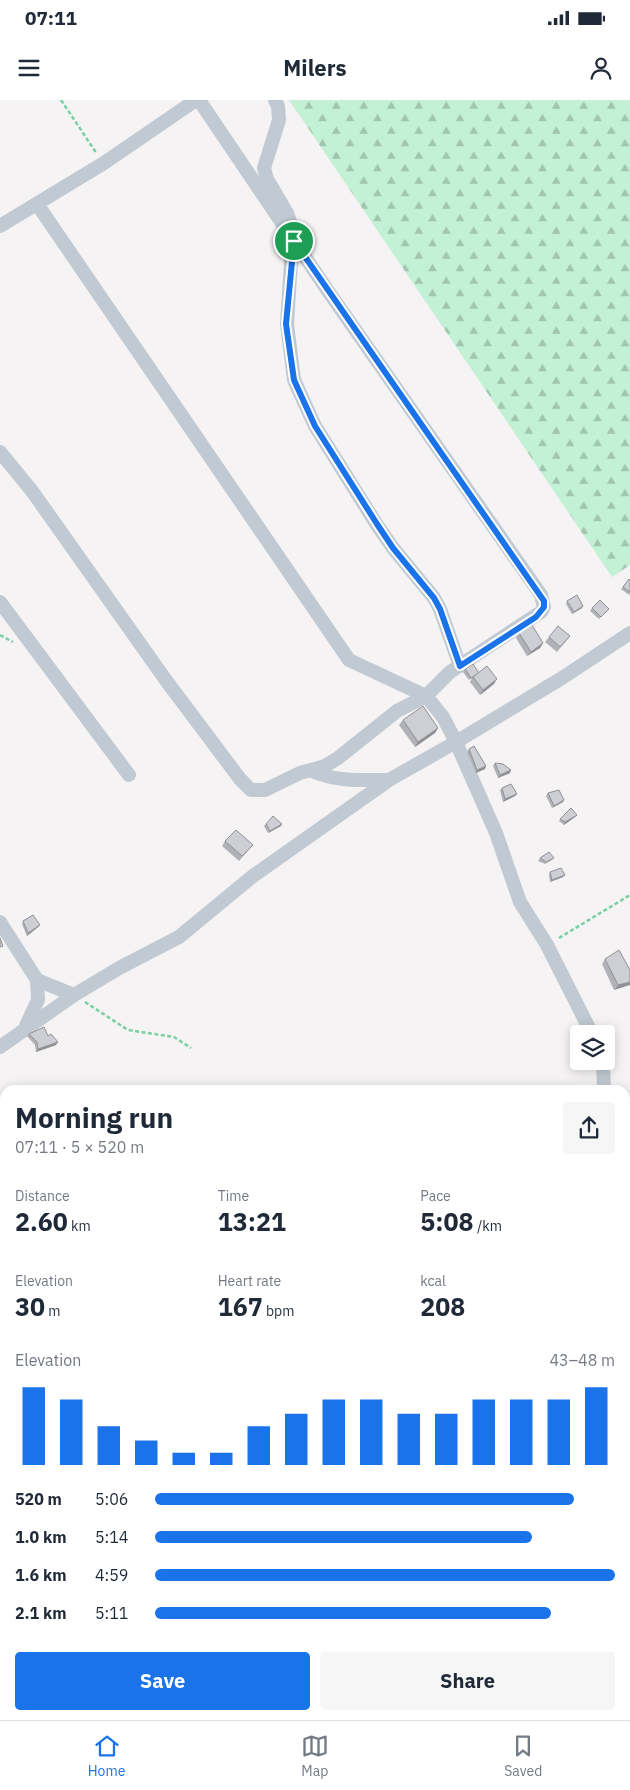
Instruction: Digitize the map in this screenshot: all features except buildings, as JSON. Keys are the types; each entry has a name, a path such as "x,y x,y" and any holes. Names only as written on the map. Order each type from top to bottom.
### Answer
{"street":[{"path":"0,226 104,163 198,100 544,601 544,607 536,617 460,666 439,681 426,696 397,711 338,758 312,771 281,781 266,790 256,792 246,787 165,679 32,492 0,452"},
{"path":"275,100 278,106 279,120 264,168 266,179 290,221 294,241 286,324 294,380 315,426 377,524 393,548 434,598 440,609 460,666"},
{"path":"36,204 349,660 426,696 443,717 496,832 520,902 547,945 587,1025"},
{"path":"0,602 129,775"},
{"path":"0,1047 74,994 120,967 180,937 252,876 389,780 562,678 630,633"},
{"path":"312,771 327,777 389,780"},
{"path":"0,922 37,980 35,1008 24,1030"},
{"path":"37,980 74,994"},
{"path":"603,1070 604,1085"}],"path":[{"path":"60,100 104,163"},
{"path":"547,945 630,895"},
{"path":"74,994 128,1030 174,1037 191,1048"}],"green space":[{"path":"289,100 630,100 630,565 612,577"}],"route":[{"path":"294,241 544,601 544,607 536,617 460,666 440,609 434,598 393,548 377,524 315,426 294,380 286,324 294,241"}]}
